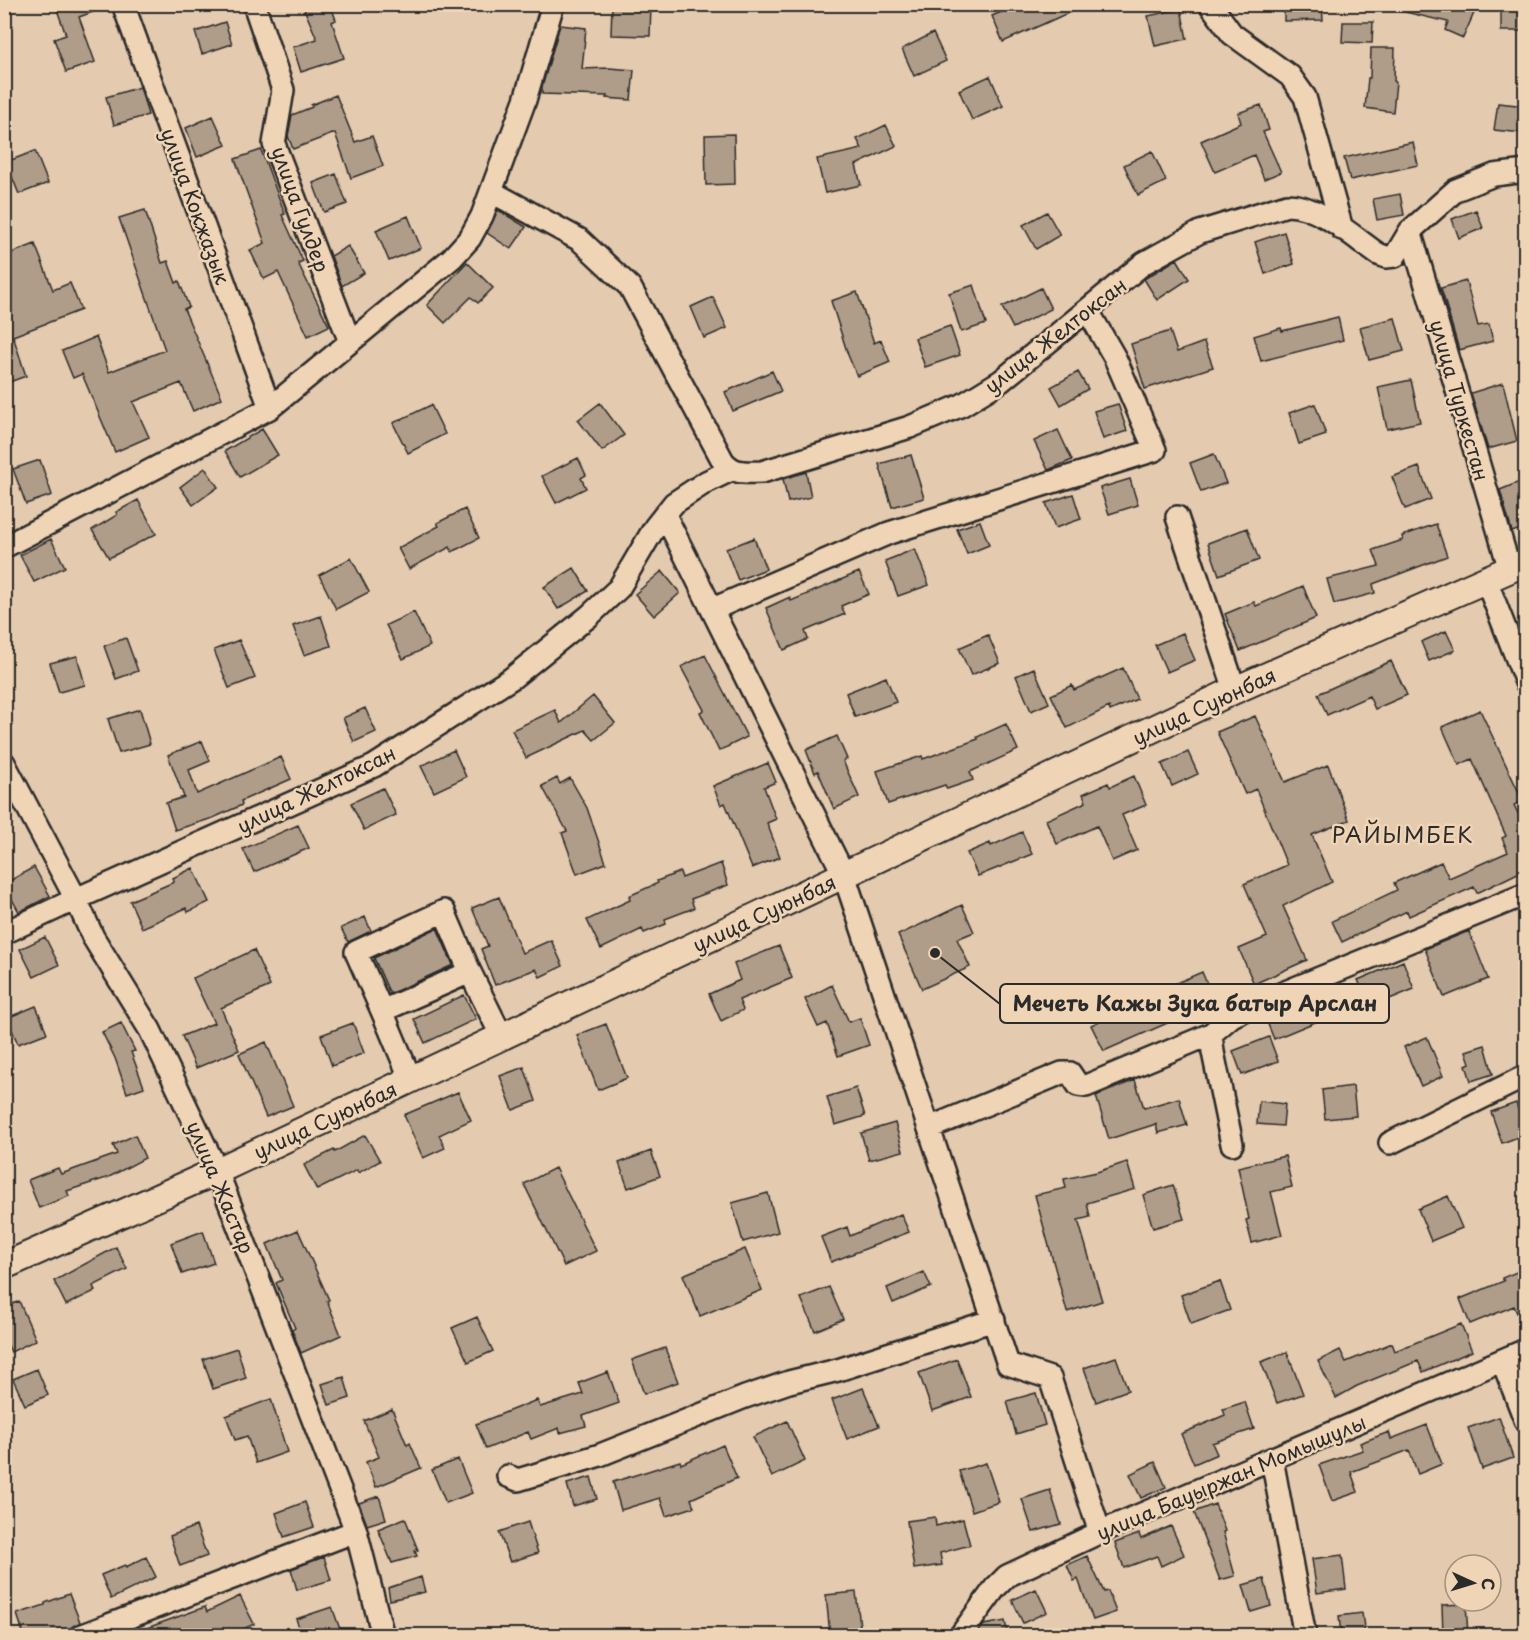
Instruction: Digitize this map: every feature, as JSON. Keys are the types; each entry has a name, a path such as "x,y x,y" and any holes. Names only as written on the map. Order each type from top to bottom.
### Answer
{"main road":[{"name":"улица Суюнбая","path":"4,1266 217,1171 1235,690 1518,566"}],"street":[{"name":"улица Кокжазык","path":"123,4 270,408"},
{"name":"улица Гулдер","path":"254,4 283,90 274,144 350,342"},
{"path":"4,548 270,408 458,251 470,238 492,192 525,100 553,4"},
{"path":"1210,4 1232,34 1290,76 1305,97 1342,229"},
{"name":"улица Желтоксан","path":"4,933 374,766 512,678 589,616 618,588 650,535 674,503 706,482 731,470 762,472 910,427 962,405 1001,381 1144,263 1200,232 1287,205 1300,205 1314,210 1378,254 1386,257 1395,256 1410,231 1456,190 1494,175 1524,177"},
{"path":"492,192 580,240 630,287 723,461 731,470"},
{"name":"улица Туркестан","path":"1410,231 1518,566"},
{"path":"713,609 890,532 1155,450 1115,358 1088,310"},
{"path":"665,515 844,875 1008,1364 1050,1378 1100,1533"},
{"path":"1177,517 1235,690"},
{"path":"1486,580 1526,682"},
{"name":"улица Жастар","path":"4,763 76,899 93,937 150,1030 217,1171 356,1531 383,1635"},
{"path":"929,1128 1062,1073 1070,1073 1078,1086 1086,1086 1211,1034 1232,1016 1273,998 1526,894"},
{"path":"411,1080 356,952 444,911 470,972 502,1037"},
{"path":"382,1011 470,972"},
{"path":"1211,1034 1232,1144"},
{"path":"1390,1143 1526,1076"},
{"path":"508,1476 518,1480 600,1455 778,1386 838,1370 994,1320"},
{"name":"улица Бауыржан Момышулы","path":"960,1635 995,1588 1007,1576 1100,1533 1526,1350"},
{"path":"1502,1360 1526,1422"},
{"path":"1272,1459 1305,1635"},
{"path":"80,1635 356,1531"}],"building":[{"path":"55,4 108,4 109,6 79,17 95,62 66,72 54,39 66,35"},
{"path":"302,4 330,4 336,20 332,22 344,58 301,72 293,47 317,39"},
{"path":"612,4 651,4 650,36 611,35"},
{"path":"1020,4 1088,4 1003,42 992,16"},
{"path":"1284,4 1322,4 1323,20 1284,21"},
{"path":"1396,4 1478,4 1463,38 1445,30 1448,22 1396,10"},
{"path":"1501,4 1525,4 1525,31 1501,31"},
{"path":"1181,9 1187,39 1155,46 1148,16"},
{"path":"225,22 232,44 202,54 195,32"},
{"path":"1343,22 1373,22 1372,43 1342,42"},
{"path":"560,25 586,28 582,69 634,70 631,100 606,98 607,96 542,94"},
{"path":"933,33 946,61 914,76 902,49"},
{"path":"1371,48 1395,48 1394,81 1396,82 1393,112 1365,108 1368,78 1370,78"},
{"path":"990,76 1003,106 972,120 959,90"},
{"path":"140,87 148,115 114,125 106,97"},
{"path":"336,95 355,142 372,136 383,166 351,178 335,133 293,149 288,136 292,115"},
{"path":"1498,103 1526,106 1523,133 1494,130"},
{"path":"1261,105 1269,130 1263,132 1281,172 1264,179 1254,155 1215,172 1201,141 1241,123 1238,113"},
{"path":"213,116 226,145 197,157 186,128"},
{"path":"886,125 896,146 856,165 861,185 825,193 817,159 862,149 857,139"},
{"path":"734,134 735,184 706,185 705,135"},
{"path":"1413,142 1418,165 1350,180 1344,158"},
{"path":"261,150 285,214 282,215 303,261 298,263 329,326 308,336 278,272 264,279 250,250 265,243 235,159"},
{"path":"35,151 48,183 19,194 6,162"},
{"path":"1152,151 1166,181 1138,195 1124,165"},
{"path":"336,174 347,204 324,212 313,183"},
{"path":"1400,194 1404,215 1377,220 1373,199"},
{"path":"145,210 162,263 168,261 176,283 179,281 189,307 184,309 222,398 193,411 181,383 133,402 149,437 115,452 82,374 73,378 62,351 96,337 109,372 165,350 119,218"},
{"path":"498,210 526,227 511,249 487,233"},
{"path":"1476,210 1483,228 1459,238 1452,219"},
{"path":"1047,212 1060,235 1036,249 1023,225"},
{"path":"408,216 421,248 389,261 376,230"},
{"path":"1284,232 1294,264 1265,274 1255,242"},
{"path":"35,244 53,290 70,283 81,310 13,336 26,376 4,384 4,256"},
{"path":"348,246 364,273 342,286 331,256"},
{"path":"1177,259 1189,279 1157,300 1144,279"},
{"path":"467,262 493,288 478,303 471,297 445,323 427,305"},
{"path":"1466,281 1478,326 1489,324 1493,341 1459,350 1441,288"},
{"path":"974,285 986,324 961,332 949,293"},
{"path":"1041,288 1051,309 1013,328 1002,307"},
{"path":"857,292 874,343 881,340 890,362 857,376 831,301"},
{"path":"713,297 727,328 704,338 691,307"},
{"path":"1338,317 1343,340 1261,361 1254,336 1281,328 1282,331"},
{"path":"1395,318 1404,351 1369,360 1360,327"},
{"path":"950,326 960,355 925,367 915,338"},
{"path":"1170,331 1177,352 1204,342 1213,367 1145,389 1131,344"},
{"path":"772,371 781,391 733,411 725,392"},
{"path":"1078,372 1088,389 1061,405 1051,387"},
{"path":"1411,380 1420,422 1387,429 1378,387"},
{"path":"1503,383 1517,441 1488,449 1471,393"},
{"path":"600,403 624,435 602,451 578,420"},
{"path":"1118,404 1127,431 1103,439 1094,411"},
{"path":"1315,404 1326,435 1299,444 1289,413"},
{"path":"431,405 445,434 408,453 393,423"},
{"path":"262,429 278,455 240,477 225,451"},
{"path":"1058,430 1072,460 1048,470 1034,441"},
{"path":"1214,454 1226,483 1201,492 1190,463"},
{"path":"911,455 924,498 892,507 879,464"},
{"path":"578,458 586,475 581,478 586,488 556,503 542,476"},
{"path":"40,460 52,495 26,504 13,469"},
{"path":"1419,467 1431,499 1405,509 1392,477"},
{"path":"205,468 218,487 193,505 180,487"},
{"path":"806,472 811,497 788,502 783,479"},
{"path":"1130,479 1138,505 1109,514 1100,488"},
{"path":"1522,481 1526,491 1526,527 1512,532 1500,490"},
{"path":"1073,494 1081,519 1055,528 1046,503"},
{"path":"138,500 156,534 109,558 92,530 117,515 116,512"},
{"path":"465,509 479,538 452,552 450,547 409,569 398,548 439,526 437,523"},
{"path":"980,521 989,545 967,554 957,529"},
{"path":"1436,524 1447,556 1373,584 1375,593 1334,604 1327,579 1379,566 1373,550 1403,540 1402,536"},
{"path":"1247,528 1259,560 1219,575 1208,543"},
{"path":"754,538 766,569 738,580 726,549"},
{"path":"51,539 65,567 34,582 20,555"},
{"path":"915,549 929,585 898,596 885,561"},
{"path":"351,558 369,592 336,609 319,575"},
{"path":"574,568 588,591 558,609 544,587"},
{"path":"662,571 680,593 654,616 635,594"},
{"path":"859,572 869,594 841,606 845,614 805,631 808,639 784,650 766,608 790,597 791,601"},
{"path":"1303,586 1316,618 1240,651 1225,614 1254,602 1256,606"},
{"path":"414,612 430,646 403,659 386,625"},
{"path":"321,616 331,646 304,655 293,626"},
{"path":"1446,631 1455,650 1429,661 1421,642"},
{"path":"1183,633 1195,660 1167,672 1155,645"},
{"path":"988,635 1000,663 971,675 959,648"},
{"path":"126,638 138,671 116,679 104,646"},
{"path":"239,640 255,678 229,688 214,650"},
{"path":"705,655 747,737 719,751 700,712 704,710 681,667"},
{"path":"77,656 85,685 59,692 50,663"},
{"path":"1391,661 1407,695 1375,709 1369,696 1327,715 1318,694"},
{"path":"1034,668 1049,703 1031,711 1016,676"},
{"path":"1123,668 1137,699 1110,711 1109,707 1067,728 1051,695 1072,685 1074,690"},
{"path":"886,677 896,702 855,717 846,693"},
{"path":"593,696 615,723 594,740 585,730 526,758 512,730 555,710 561,723"},
{"path":"365,708 376,732 354,742 343,718"},
{"path":"140,709 150,744 119,753 108,719"},
{"path":"1480,710 1523,801 1514,805 1526,830 1526,869 1477,893 1474,887 1409,916 1407,911 1342,942 1332,921 1397,890 1394,883 1441,862 1449,878 1508,852 1502,838 1506,836 1472,759 1459,765 1442,727"},
{"path":"1255,716 1285,782 1328,765 1349,820 1312,835 1332,882 1283,906 1307,960 1254,984 1239,949 1267,937 1244,884 1287,865 1256,789 1245,794 1217,732"},
{"path":"1006,724 1018,750 970,772 973,780 947,789 945,785 888,804 877,771 922,756 923,759 978,739 977,737"},
{"path":"837,736 847,759 843,761 859,797 834,809 818,771 815,773 806,750"},
{"path":"202,741 210,761 189,770 197,794 281,757 291,779 241,801 242,805 213,818 175,830 166,803 184,797 168,755"},
{"path":"454,750 466,777 434,792 421,766"},
{"path":"1188,752 1198,774 1172,786 1162,764"},
{"path":"768,763 776,782 764,787 776,819 767,823 780,857 752,868 725,803 721,805 713,786"},
{"path":"1134,776 1146,805 1122,815 1137,850 1112,861 1097,826 1057,844 1046,820 1086,802 1083,794 1108,783 1110,787"},
{"path":"557,778 560,784 570,778 587,808 606,863 577,874 562,833 567,831 542,786"},
{"path":"383,788 396,815 364,830 351,803"},
{"path":"298,825 309,848 254,872 243,849"},
{"path":"1022,832 1032,854 978,876 967,853 990,843 991,846"},
{"path":"721,863 728,885 691,899 694,908 665,919 666,924 644,933 642,929 601,949 587,920 630,900 629,896 658,883 657,881 680,872 682,878"},
{"path":"34,867 50,896 19,912 4,884"},
{"path":"193,868 209,902 188,912 186,908 142,928 130,901 174,882 173,878"},
{"path":"499,897 522,953 551,940 563,966 540,977 536,969 495,985 481,949 488,946 472,908"},
{"path":"962,905 974,932 957,939 970,967 922,989 898,935"},
{"path":"365,917 371,931 348,942 341,928"},
{"path":"437,928 453,965 390,994 374,958"},
{"path":"1469,931 1488,979 1444,997 1425,949"},
{"path":"45,937 59,965 34,977 20,949"},
{"path":"779,946 792,978 739,1000 743,1010 721,1021 709,994 740,980 734,964"},
{"path":"254,950 270,986 221,1008 239,1050 196,1068 182,1036 214,1023 193,978"},
{"path":"1403,961 1414,989 1370,1007 1358,980"},
{"path":"1202,972 1215,1002 1104,1051 1091,1025 1159,993 1158,991"},
{"path":"832,985 849,1022 860,1018 869,1045 838,1056 827,1023 818,1027 805,999"},
{"path":"464,995 476,1019 425,1043 414,1019"},
{"path":"1311,998 1320,1020 1274,1039 1265,1017"},
{"path":"36,1006 47,1033 18,1044 7,1018"},
{"path":"121,1023 135,1051 131,1052 144,1087 127,1093 115,1058 102,1032"},
{"path":"353,1023 364,1053 332,1066 321,1035"},
{"path":"606,1024 627,1078 598,1090 577,1035"},
{"path":"1269,1037 1278,1061 1242,1075 1233,1051"},
{"path":"1427,1037 1443,1076 1421,1086 1404,1047"},
{"path":"266,1042 293,1106 266,1117 239,1054"},
{"path":"1485,1045 1493,1074 1471,1081 1466,1065 1470,1063 1466,1051"},
{"path":"524,1067 536,1101 513,1110 500,1076"},
{"path":"1135,1080 1144,1108 1179,1098 1187,1125 1158,1133 1156,1124 1109,1139 1096,1096"},
{"path":"1353,1086 1356,1116 1325,1119 1322,1090"},
{"path":"856,1088 865,1116 835,1125 827,1097"},
{"path":"458,1092 471,1120 439,1135 445,1148 423,1158 404,1115"},
{"path":"1259,1101 1285,1104 1283,1126 1257,1124"},
{"path":"1516,1103 1526,1134 1502,1143 1491,1112"},
{"path":"895,1123 903,1151 869,1160 861,1133"},
{"path":"135,1135 145,1158 109,1177 67,1191 69,1196 39,1208 28,1180 58,1168 61,1174 117,1154 113,1145"},
{"path":"365,1135 380,1161 317,1190 304,1165 334,1150 335,1152"},
{"path":"651,1151 660,1176 628,1188 619,1163"},
{"path":"1285,1156 1292,1187 1271,1192 1282,1235 1252,1243 1238,1167"},
{"path":"1127,1162 1135,1189 1087,1203 1090,1217 1078,1220 1102,1301 1067,1312 1035,1195 1066,1188 1064,1179 1097,1172"},
{"path":"555,1168 596,1251 564,1266 524,1184"},
{"path":"1173,1185 1184,1219 1153,1228 1143,1195"},
{"path":"768,1193 778,1232 743,1242 732,1203"},
{"path":"1448,1196 1462,1228 1431,1241 1418,1209"},
{"path":"901,1214 909,1232 831,1262 821,1237 847,1227 850,1236"},
{"path":"298,1230 329,1300 327,1301 341,1335 301,1353 292,1330 295,1328 276,1283 282,1280 267,1244"},
{"path":"203,1231 214,1263 182,1274 171,1243"},
{"path":"116,1247 127,1269 93,1286 95,1291 66,1305 54,1281"},
{"path":"745,1249 762,1290 700,1316 683,1275"},
{"path":"1526,1268 1526,1334 1514,1306 1470,1324 1460,1299 1504,1281 1502,1278"},
{"path":"924,1272 931,1287 893,1303 887,1288"},
{"path":"1220,1281 1230,1310 1191,1324 1181,1295"},
{"path":"829,1287 843,1319 815,1331 801,1298"},
{"path":"19,1301 36,1340 11,1352 4,1337 4,1308"},
{"path":"477,1317 493,1351 468,1362 452,1328"},
{"path":"1461,1324 1472,1351 1423,1372 1418,1361 1357,1386 1336,1398 1318,1361 1340,1350 1346,1362 1392,1343 1395,1351"},
{"path":"237,1348 246,1378 213,1389 203,1359"},
{"path":"665,1348 678,1382 644,1394 632,1360"},
{"path":"1287,1352 1303,1394 1277,1403 1261,1362"},
{"path":"1116,1357 1128,1390 1096,1402 1084,1368"},
{"path":"957,1359 971,1397 932,1411 919,1373"},
{"path":"37,1369 48,1395 25,1405 13,1379"},
{"path":"608,1372 619,1403 583,1416 586,1426 560,1433 559,1428 531,1439 528,1432 486,1449 476,1424 537,1400 540,1407 583,1394 579,1383"},
{"path":"344,1377 350,1398 329,1405 322,1384"},
{"path":"863,1388 879,1426 847,1439 832,1400"},
{"path":"1036,1393 1045,1425 1016,1434 1007,1401"},
{"path":"271,1399 287,1452 256,1463 247,1436 235,1440 226,1416"},
{"path":"1245,1402 1254,1429 1212,1443 1217,1454 1194,1464 1181,1434 1225,1415 1223,1409"},
{"path":"392,1409 407,1445 410,1443 421,1468 376,1487 366,1462 379,1457 364,1421"},
{"path":"1499,1417 1513,1458 1482,1469 1468,1428"},
{"path":"787,1421 805,1461 772,1477 753,1437"},
{"path":"1427,1425 1442,1464 1418,1474 1409,1450 1351,1472 1358,1492 1332,1501 1319,1465 1363,1450 1360,1443 1389,1432 1391,1439"},
{"path":"723,1445 737,1478 691,1499 694,1507 666,1516 660,1498 621,1510 613,1482 680,1461 681,1464"},
{"path":"458,1459 472,1493 446,1503 432,1470"},
{"path":"1155,1462 1166,1487 1141,1498 1130,1474"},
{"path":"986,1463 999,1502 972,1511 959,1471"},
{"path":"591,1477 597,1499 573,1506 567,1484"},
{"path":"1050,1490 1061,1524 1033,1532 1022,1499"},
{"path":"379,1496 386,1519 367,1525 359,1503"},
{"path":"305,1502 314,1527 284,1537 276,1513"},
{"path":"1215,1504 1225,1531 1223,1532 1235,1576 1220,1580 1194,1512"},
{"path":"935,1517 936,1526 963,1519 970,1545 940,1553 942,1565 914,1569 907,1521"},
{"path":"405,1518 418,1550 415,1551 417,1556 392,1563 378,1529"},
{"path":"528,1522 538,1553 510,1562 499,1532"},
{"path":"196,1526 207,1556 180,1566 170,1536"},
{"path":"1171,1526 1184,1555 1161,1566 1157,1556 1124,1568 1115,1543 1139,1534 1141,1539"},
{"path":"1342,1555 1346,1589 1317,1593 1312,1559"},
{"path":"1087,1556 1104,1592 1108,1591 1116,1612 1093,1620 1078,1579 1074,1581 1067,1565"},
{"path":"146,1557 156,1577 111,1599 101,1575 125,1565 126,1567"},
{"path":"324,1557 331,1580 297,1590 291,1569"},
{"path":"421,1577 425,1592 390,1600 388,1588"},
{"path":"1264,1579 1271,1606 1251,1612 1243,1585"},
{"path":"1036,1589 1047,1612 1023,1623 1012,1600"},
{"path":"856,1592 861,1635 830,1635 826,1595"},
{"path":"69,1594 80,1622 71,1628 67,1635 24,1635 17,1614"},
{"path":"240,1596 254,1624 231,1635 130,1635 205,1607 207,1612"},
{"path":"1442,1605 1443,1613 1467,1613 1468,1635 1443,1635"},
{"path":"332,1607 341,1632 331,1635 302,1635 296,1619"},
{"path":"1362,1613 1365,1635 1341,1635 1339,1616"},
{"path":"1005,1621 1008,1635 976,1635 984,1625"}],"place":[{"name":"Мечеть Кажы Зука батыр Арслан","path":"935,953"}],"district":[{"name":"РАЙЫМБЕК","path":"1403,833"}]}
